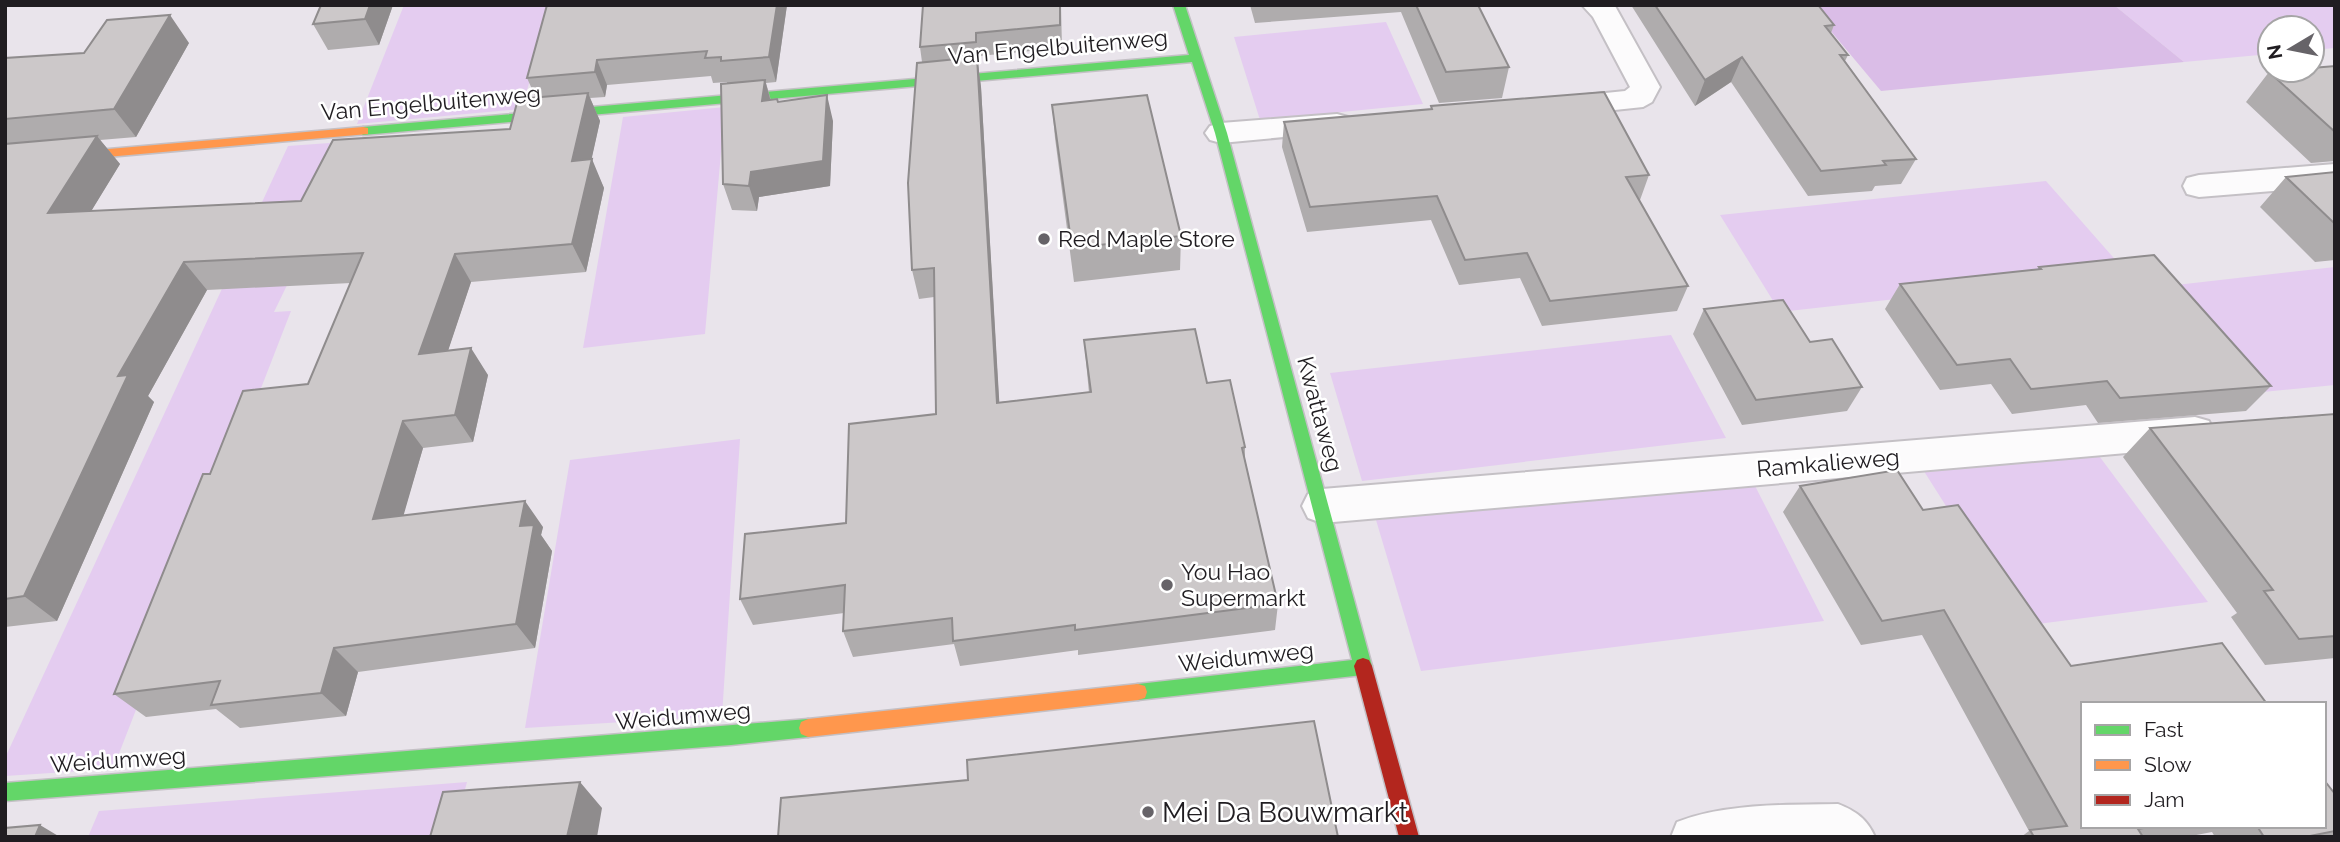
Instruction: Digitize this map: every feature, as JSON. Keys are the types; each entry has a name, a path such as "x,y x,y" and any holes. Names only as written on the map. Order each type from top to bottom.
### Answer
{"street":[{"name":"Kwattaweg","path":"1179,5 1221,133 1409,837"},
{"path":"1523,109 1632,100 1641,95 1645,87 1605,12 1596,5"},
{"name":"Van Engelbuitenweg","path":"5,162 1195,58"},
{"path":"1221,133 1372,121"},
{"path":"2199,186 2335,175"},
{"name":"Ramkalieweg","path":"1322,506 2227,429"},
{"name":"Weidumweg","path":"5,792 731,736 1363,667"}],"lane":[{"path":"1692,837 1765,826 1838,824 1854,837"}],"shaded area":[{"path":"404,5 550,5 522,109 357,124"},
{"path":"1809,5 2114,5 2184,62 1881,91"},
{"path":"2114,5 2335,5 2335,48 2326,49 2326,14 2256,14 2256,55 2184,62"},
{"path":"1386,22 1423,104 1260,120 1234,37"},
{"path":"725,107 705,334 583,348 623,117"},
{"path":"357,141 274,312 291,311 113,769 5,776 5,758 288,146"},
{"path":"2046,181 2127,273 1780,312 1720,215"},
{"path":"2335,267 2335,385 2243,394 2150,288"},
{"path":"1671,335 1726,438 1362,481 1330,373"},
{"path":"2085,437 2208,602 2022,626 1915,457"},
{"path":"740,439 722,716 525,728 570,460"},
{"path":"1751,478 1824,621 1421,671 1376,520"},
{"path":"467,782 452,837 88,837 99,811"}],"building":[{"path":"321,5 370,5 365,19 313,24"},
{"path":"547,5 777,5 769,57 721,61 721,57 705,58 707,51 597,60 595,72 527,78"},
{"path":"923,5 1060,5 1060,25 976,33 976,42 920,47"},
{"path":"1416,5 1478,5 1509,67 1446,72"},
{"path":"1655,5 1818,5 1834,25 1825,26 1848,55 1840,55 1916,159 1883,161 1886,165 1821,171 1742,57 1705,80"},
{"path":"170,15 114,109 5,119 5,58 84,53 107,20"},
{"path":"977,57 997,403 1091,392 1084,340 1195,329 1207,383 1230,380 1245,447 1242,448 1278,604 1075,630 1075,625 953,641 952,618 843,631 845,585 740,599 745,534 846,523 849,424 936,414 934,268 912,270 908,183 917,63"},
{"path":"2335,66 2335,132 2282,84 2326,84 2326,67"},
{"path":"765,80 762,101 777,99 778,102 827,95 823,161 751,172 749,186 723,184 721,84"},
{"path":"1604,92 1649,175 1626,177 1688,286 1550,301 1527,253 1465,260 1437,196 1310,207 1284,122 1432,109 1431,106"},
{"path":"588,93 572,161 592,159 572,244 455,254 419,354 471,348 455,415 403,421 373,519 525,501 520,526 534,525 516,624 334,648 321,693 211,705 220,681 114,694 203,474 210,474 243,391 308,384 363,253 184,262 118,376 128,375 24,596 5,599 5,144 97,136 48,213 301,201 333,140 510,129 518,99"},
{"path":"1147,95 1181,236 1072,248 1052,105"},
{"path":"2335,172 2335,224 2286,177"},
{"path":"2154,255 2271,386 2120,398 2107,381 2031,389 2010,359 1957,365 1900,284 2041,269 2039,267"},
{"path":"1783,300 1810,342 1832,339 1862,387 1756,400 1704,309"},
{"path":"2335,414 2335,636 2299,639 2264,591 2273,590 2150,428"},
{"path":"1897,470 1923,510 1958,505 2071,666 2222,643 2266,702 2081,702 2081,828 2144,828 2138,829 2143,837 2034,837 2030,830 2067,826 1944,610 1882,621 1800,486"},
{"path":"1314,721 1338,837 778,837 781,798 968,780 967,760"},
{"path":"580,782 567,837 430,837 443,792"},
{"path":"2326,783 2335,794 2335,831 2305,837 2264,837 2258,828 2326,828"},
{"path":"40,825 35,837 5,837 5,828"}],"traffic: fast":[{"path":"1179,5 1221,133 1363,666"},
{"path":"363,131 1195,58"},
{"path":"1138,692 1363,667"},
{"path":"5,792 808,728"}],"traffic: slow":[{"path":"5,162 363,131"},
{"path":"808,728 1138,692"}],"traffic: jam":[{"path":"1363,666 1409,837"}],"place":[{"name":"Red Maple Store","path":"1044,239"},
{"name":"You Hao Supermarkt","path":"1167,585"},
{"name":"Mei Da Bouwmarkt","path":"1148,812"}]}
